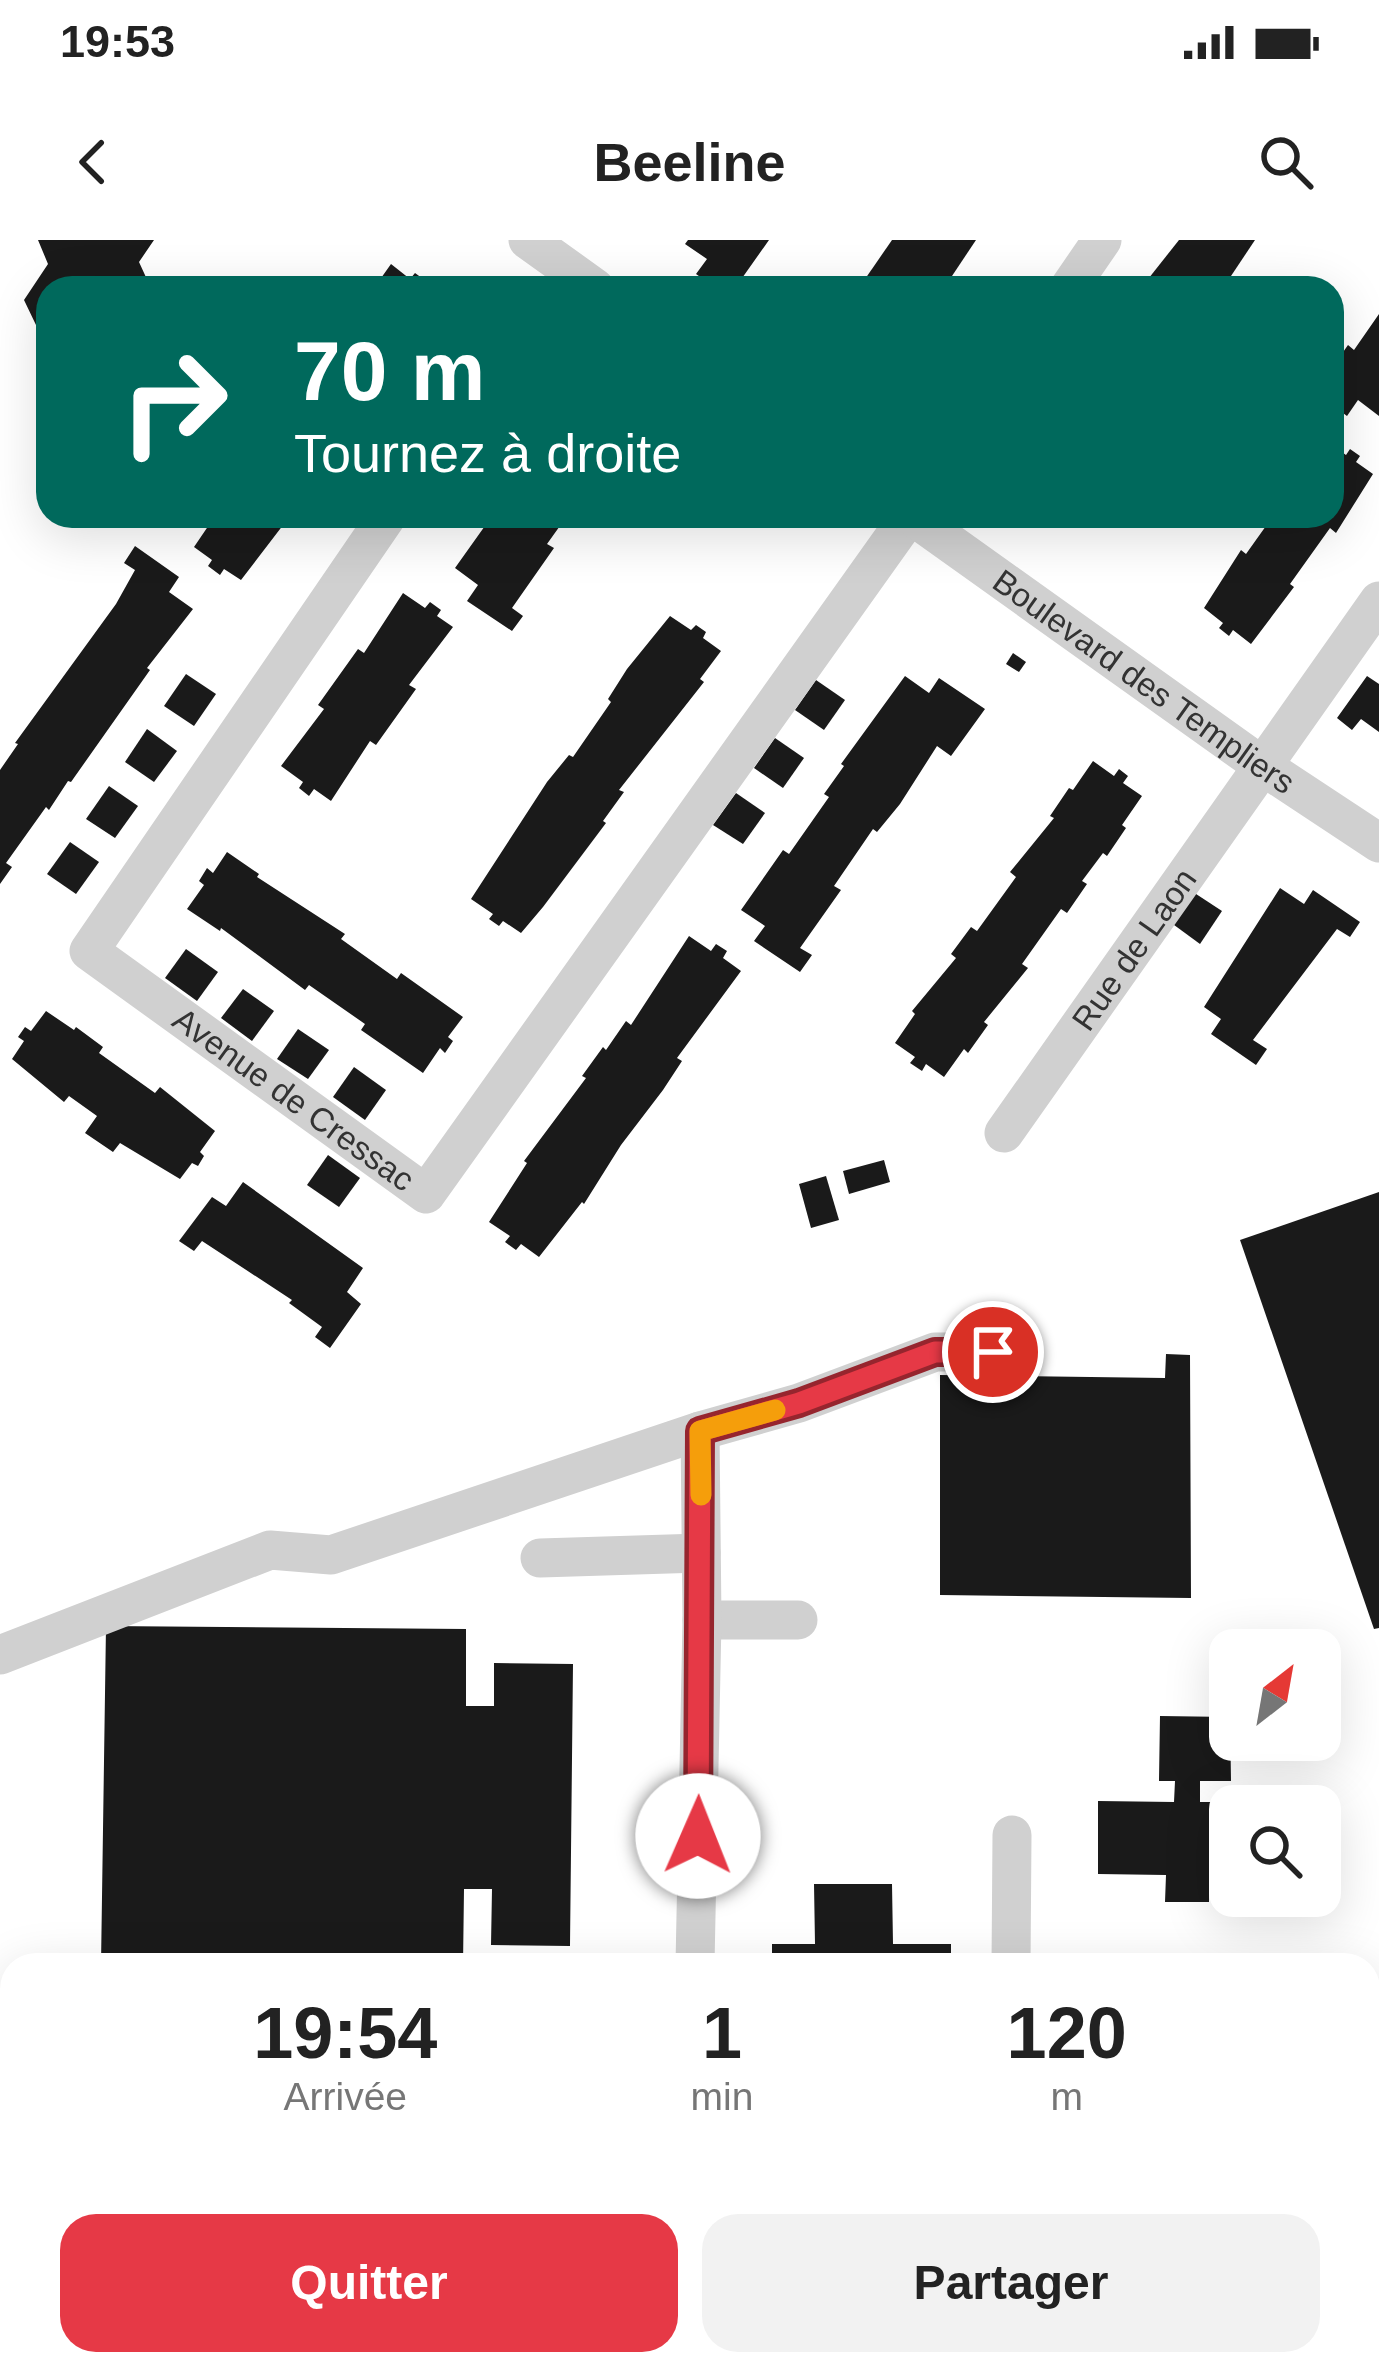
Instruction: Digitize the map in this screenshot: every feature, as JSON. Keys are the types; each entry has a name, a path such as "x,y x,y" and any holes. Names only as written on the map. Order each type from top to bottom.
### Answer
{"street":[{"path":"528,240 561,264"},
{"path":"1077,276 1102,240"},
{"name":"Avenue de Cressac","path":"379,528 89,951 426,1194 901,528"},
{"name":"Boulevard des Templiers","path":"927,528 1379,843"},
{"name":"Rue de Laon","path":"1004,1132 1379,601"},
{"path":"0,1655 270,1550 331,1555 700,1431 799,1403 935,1352 993,1352"},
{"path":"695,1953 702,1620 700,1431"},
{"path":"540,1558 701,1553"},
{"path":"702,1620 798,1620"},
{"path":"1011,1953 1012,1834"}],"building":[{"path":"38,240 154,240 139,262 145,276 40,276 48,264"},
{"path":"688,240 769,240 744,276 699,276 707,259 685,244"},
{"path":"892,240 976,240 952,276 867,276"},
{"path":"1179,240 1255,240 1231,276 1150,276"},
{"path":"391,264 406,276 382,276"},
{"path":"36,282 36,325 24,300"},
{"path":"1379,314 1379,416 1358,400 1347,416 1344,414 1344,351 1348,345 1354,350"},
{"path":"1350,449 1360,456 1356,462 1373,474 1344,520 1344,454"},
{"path":"207,528 281,528 241,580 224,569 220,575 208,566 212,560 194,547"},
{"path":"483,528 558,528 547,544 554,548 512,608 523,616 512,631 467,601 478,585 455,568"},
{"path":"1264,528 1330,528 1251,644 1233,630 1229,636 1219,628 1223,623 1204,608 1241,550 1246,554"},
{"path":"135,546 179,577 169,592 193,609 71,782 49,810 46,807 6,863 12,867 0,884 0,770 116,604 135,570 124,563"},
{"path":"403,593 425,608 430,602 441,610 437,616 453,627 409,685 416,689 376,745 370,741 331,801 314,789 309,796 299,788 303,782 281,766 324,709 318,705 358,649 364,653"},
{"path":"670,616 691,630 696,625 706,632 703,638 721,651 700,679 704,682 619,790 624,792 606,823 543,907 521,933 503,921 499,926 489,919 493,914 471,899 547,782 569,755 573,757 611,702 608,699 627,669"},
{"path":"1013,653 1026,662 1019,672 1006,664"},
{"path":"186,674 216,694 194,726 164,706"},
{"path":"905,676 929,693 939,678 985,709 951,756 937,746 900,804 877,832 873,829 834,886 841,890 800,948 812,955 800,972 754,941 765,926 741,910 783,850 789,854 829,797 824,794 841,764"},
{"path":"1367,676 1379,684 1379,732 1361,719 1352,730 1337,718"},
{"path":"816,680 845,700 824,730 795,710"},
{"path":"147,729 177,751 154,782 125,762"},
{"path":"775,738 804,758 783,788 754,768"},
{"path":"1093,761 1114,776 1119,769 1128,776 1123,783 1142,796 1122,825 1126,828 1082,881 1087,884 1067,913 1061,909 1022,964 1028,968 984,1022 988,1025 968,1053 964,1049 944,1077 926,1064 922,1071 910,1063 915,1057 895,1043 915,1014 912,1011 956,958 951,954 971,927 977,931 1016,877 1010,872"},
{"path":"109,786 138,806 115,838 86,819"},
{"path":"736,793 765,813 743,844 713,825"},
{"path":"70,842 99,862 76,894 47,874"},
{"path":"227,852 345,934 341,939 397,979 401,973 463,1017 448,1037 453,1041 445,1053 440,1048 423,1073 361,1030 365,1024 309,985 305,990 187,909 204,885 199,881 207,868 213,873"},
{"path":"1280,888 1304,904 1313,890 1360,922 1350,937 1337,929 1253,1040 1267,1049 1256,1065 1211,1034 1221,1019 1204,1007"},
{"path":"1193,892 1222,911 1200,944 1170,922"},
{"path":"689,936 711,951 716,944 727,951 723,958 741,971 677,1058 682,1061 584,1204 539,1257 521,1244 516,1250 505,1242 510,1236 489,1222 524,1161 586,1078 582,1076 626,1021 631,1025"},
{"path":"186,949 218,972 197,1001 165,978"},
{"path":"243,989 274,1011 252,1041 221,1018"},
{"path":"46,1011 76,1027 103,1047 99,1053 155,1093 160,1087 215,1131 200,1152 204,1156 198,1166 192,1163 180,1179 120,1143 113,1152 85,1133 97,1116 69,1096 64,1102 12,1059 24,1041 18,1037 25,1027 31,1031"},
{"path":"298,1029 329,1050 308,1079 277,1059"},
{"path":"354,1067 386,1090 365,1120 333,1097"},
{"path":"328,1155 360,1178 339,1207 307,1185"},
{"path":"884,1160 890,1182 849,1194 843,1171"},
{"path":"826,1176 839,1220 811,1228 799,1184"},
{"path":"243,1182 363,1268 347,1292 361,1304 330,1348 315,1337 322,1327 289,1303 292,1300 202,1241 194,1251 179,1241 212,1197 226,1206"},
{"path":"1379,1192 1379,1628 1374,1629 1240,1240"},
{"path":"1166,1354 1190,1355 1191,1598 940,1595 940,1375 1165,1378"},
{"path":"106,1626 466,1629 466,1706 494,1706 494,1663 573,1664 570,1946 491,1945 492,1889 464,1889 463,1953 101,1953"},
{"path":"1160,1716 1209,1717 1209,1761 1231,1761 1231,1781 1200,1781 1200,1802 1209,1802 1209,1902 1165,1902 1166,1875 1098,1874 1098,1801 1174,1802 1175,1781 1159,1781"},
{"path":"814,1884 892,1884 893,1944 951,1944 951,1953 772,1953 772,1944 815,1944"}],"slow traffic":[{"path":"701,1495 700,1431 775,1410"}],"route":[{"path":"698,1836 700,1431 799,1403 935,1352 993,1352"}]}
